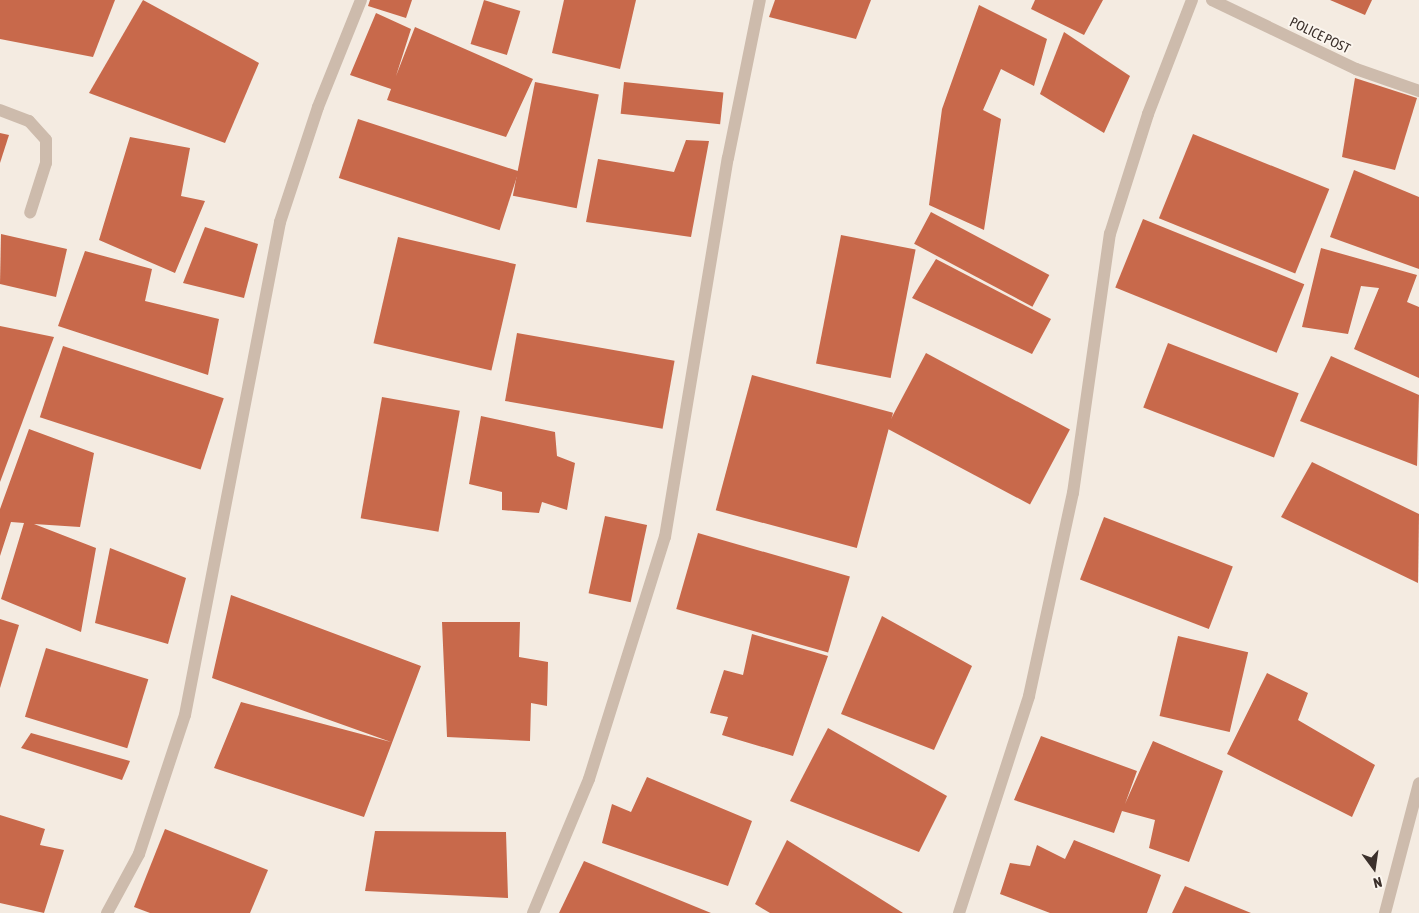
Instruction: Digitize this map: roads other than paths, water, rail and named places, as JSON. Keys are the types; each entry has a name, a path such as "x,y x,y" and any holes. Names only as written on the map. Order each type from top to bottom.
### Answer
{"street":[{"path":"107,913 139,854 184,715 280,222 318,107 361,0"},
{"path":"532,913 589,779 665,537 728,158 760,0"},
{"path":"959,913 1029,696 1073,493 1110,234 1148,114 1192,0"},
{"name":"POLICE POST","path":"1212,0 1356,69 1419,91"},
{"path":"0,110 29,120 46,140 46,163 30,213"},
{"path":"1385,913 1419,782"}]}
